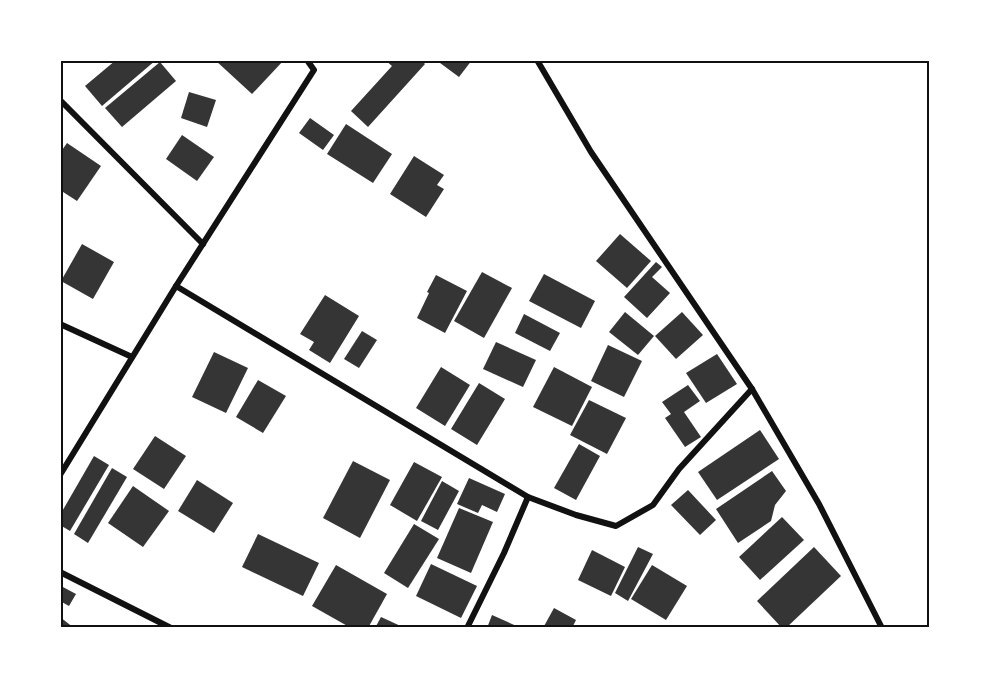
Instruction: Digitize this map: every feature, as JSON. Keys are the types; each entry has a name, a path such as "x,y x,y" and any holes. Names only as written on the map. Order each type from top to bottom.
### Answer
{"street":[{"path":"60,475 176,286 314,70 307,60"},
{"path":"537,60 591,152 752,389 819,504 882,628"},
{"path":"60,100 203,244"},
{"path":"176,286 528,497 576,515 616,526 653,505 679,469 752,389"},
{"path":"60,324 132,357"},
{"path":"467,628 504,553 528,497"},
{"path":"60,572 171,628"}],"building":[{"path":"116,60 156,60 102,106 85,86"},
{"path":"215,60 284,60 252,94"},
{"path":"385,60 421,60 425,64 368,127 351,111 392,66"},
{"path":"436,60 472,60 459,77"},
{"path":"160,62 176,81 122,127 105,108"},
{"path":"189,92 216,100 207,127 181,118"},
{"path":"310,118 334,135 323,150 299,133"},
{"path":"346,124 392,154 373,183 327,154"},
{"path":"182,135 214,157 197,181 166,159"},
{"path":"67,143 101,166 77,201 60,190 60,153"},
{"path":"414,156 444,175 437,185 444,189 426,217 390,194"},
{"path":"620,234 651,261 627,288 596,261"},
{"path":"82,244 114,262 93,299 61,281"},
{"path":"656,262 662,267 652,277 670,293 647,318 624,297"},
{"path":"482,272 512,288 484,338 454,321"},
{"path":"544,274 595,301 581,328 529,301"},
{"path":"436,275 467,291 445,333 417,318"},
{"path":"325,295 359,316 330,363 309,350 314,342 300,334"},
{"path":"625,312 654,336 638,355 609,332"},
{"path":"682,312 703,335 676,359 655,336"},
{"path":"524,314 560,333 550,351 515,333"},
{"path":"362,331 377,340 359,368 344,359"},
{"path":"496,342 536,360 523,387 483,369"},
{"path":"608,345 642,361 624,397 591,381"},
{"path":"214,352 248,368 226,413 192,397"},
{"path":"717,354 737,384 706,403 686,373"},
{"path":"441,367 470,385 445,426 416,408"},
{"path":"554,367 592,387 572,426 533,407"},
{"path":"258,380 286,396 263,433 236,417"},
{"path":"479,383 505,399 477,445 451,429"},
{"path":"688,385 700,401 684,412 701,437 685,447 665,418 671,414 662,402"},
{"path":"589,400 626,418 607,454 570,435"},
{"path":"760,430 779,459 717,500 698,472"},
{"path":"155,436 186,456 164,489 133,469"},
{"path":"579,444 600,456 576,500 554,488"},
{"path":"94,456 109,465 70,531 60,525 60,515"},
{"path":"353,461 390,480 360,538 323,518"},
{"path":"414,462 442,477 417,521 390,505"},
{"path":"112,468 127,477 88,543 74,534"},
{"path":"772,471 786,491 775,505 771,521 738,543 716,509"},
{"path":"469,478 505,494 497,512 482,505 478,513 457,504"},
{"path":"197,480 233,503 214,533 178,511"},
{"path":"442,481 459,491 438,530 421,521"},
{"path":"133,486 169,511 143,547 108,523"},
{"path":"688,490 716,520 700,535 671,505"},
{"path":"459,508 493,522 471,573 437,558"},
{"path":"782,517 804,540 760,580 739,557"},
{"path":"414,524 439,539 408,588 384,573"},
{"path":"258,534 319,563 303,596 242,567"},
{"path":"638,547 653,554 628,601 615,593"},
{"path":"814,547 841,576 786,628 782,628 757,601"},
{"path":"592,550 625,567 611,596 578,580"},
{"path":"431,564 477,586 461,618 416,596"},
{"path":"336,565 387,594 368,628 351,628 312,606"},
{"path":"652,565 687,586 666,620 631,599"},
{"path":"61,586 76,594 69,606 60,601"},
{"path":"554,608 576,620 572,628 543,628"},
{"path":"492,615 521,628 487,628"},
{"path":"60,617 74,628 60,628"},
{"path":"381,617 405,628 375,628"}]}
